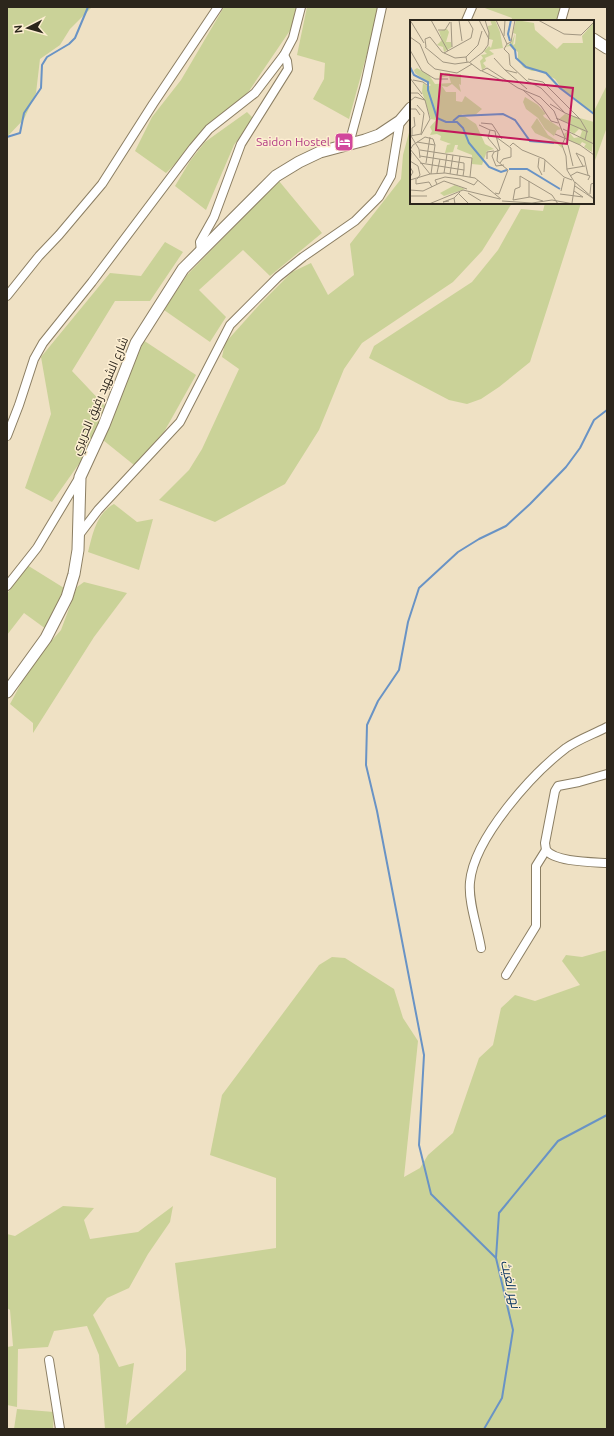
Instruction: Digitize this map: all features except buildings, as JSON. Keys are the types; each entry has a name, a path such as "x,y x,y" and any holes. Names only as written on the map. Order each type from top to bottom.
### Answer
{"street":[{"path":"7,296 39,256 59,235 102,184 218,7"},
{"path":"7,436 34,359 43,343 92,282 193,148 209,129 255,92 284,55 293,38 301,7"},
{"path":"349,144 365,85 382,7"},
{"path":"466,20 472,7"},
{"path":"561,20 565,7"},
{"path":"594,40 607,48"},
{"path":"201,251 200,242 214,217 241,144 288,69 287,61 284,55"},
{"name":"شارع الشهيد رفيق الحريري","path":"7,692 46,638 61,611 74,574 78,536 80,477 104,425 136,343 184,269 276,176 299,162 320,152 379,135 400,121 410,109"},
{"path":"78,536 98,510 180,422 230,325 278,277 303,257 356,221 379,197 392,176 400,121"},
{"path":"7,586 37,548 80,477"},
{"path":"481,948 470,893 470,882 477,856 488,834 520,793 565,749 607,727"},
{"path":"607,774 580,782 560,785 556,788 545,843 546,850 551,855 570,860 607,863"},
{"path":"506,975 536,926 536,866 546,850"},
{"path":"49,1360 60,1429"}],"green space":[{"path":"7,7 92,7 70,29 60,45 40,59 36,93 24,119 7,137"},
{"path":"224,7 296,7 291,29 249,91 166,173 135,151 152,117 181,80"},
{"path":"307,7 382,7 377,17 349,119 313,99 324,79 325,63 297,55"},
{"path":"482,7 563,7 557,20 511,20 512,18"},
{"path":"607,85 607,127 594,163 594,111"},
{"path":"247,112 253,118 234,145 206,210 175,186 190,161 205,142"},
{"path":"410,129 410,204 511,204 482,251 453,282 362,343 344,369 319,430 285,484 215,522 159,500 189,470 202,449 239,369 222,357 225,343 261,303 292,272 311,263 328,295 354,275 350,244 401,179 403,155"},
{"path":"279,181 322,233 270,276 243,250 199,290 226,317 210,342 164,310 187,275"},
{"path":"545,204 581,204 530,362 499,387 481,399 467,404 449,400 369,358 374,346 472,282 498,250 521,209 543,211"},
{"path":"165,242 183,252 150,301 115,301 72,371 106,407 81,461 52,502 25,488 51,414 41,357 110,273 141,276"},
{"path":"143,340 196,375 164,432 134,465 103,440 132,360"},
{"path":"114,504 137,522 153,519 139,570 88,552 99,519 108,508"},
{"path":"27,565 64,588 46,629 24,613 7,635 7,594"},
{"path":"84,582 127,593 94,637 33,733 33,723 10,704 32,663 61,630 77,587"},
{"path":"607,950 607,1429 105,1429 99,1355 87,1326 54,1331 48,1347 18,1349 17,1407 7,1405 7,1347 13,1346 10,1310 7,1308 7,1234 15,1236 63,1206 94,1208 84,1220 90,1239 138,1232 173,1206 170,1222 148,1254 129,1288 107,1298 93,1315 119,1367 134,1363 126,1425 186,1370 186,1350 175,1263 276,1248 276,1178 210,1155 222,1095 319,965 332,957 345,958 394,989 403,1018 418,1041 404,1177 420,1168 428,1155 453,1133 479,1058 493,1045 501,1008 515,995 535,1001 580,985 562,961 566,955 582,957"},
{"path":"17,1409 54,1412 53,1429 14,1429"}],"waterway":[{"path":"7,137 20,133 24,113 41,88 42,65 47,57 69,44 75,38 88,7"},
{"path":"496,1258 431,1194 419,1145 424,1055 377,811 366,765 367,725 378,701 399,670 408,622 419,588 458,552 479,539 506,526 530,504 566,467 580,448 594,420 607,410"},
{"name":"نهر الغيث","path":"484,1429 502,1398 513,1330 496,1258 499,1213 558,1141 607,1115"}],"place":[{"name":"Saidon Hostel","path":"344,142"}]}
